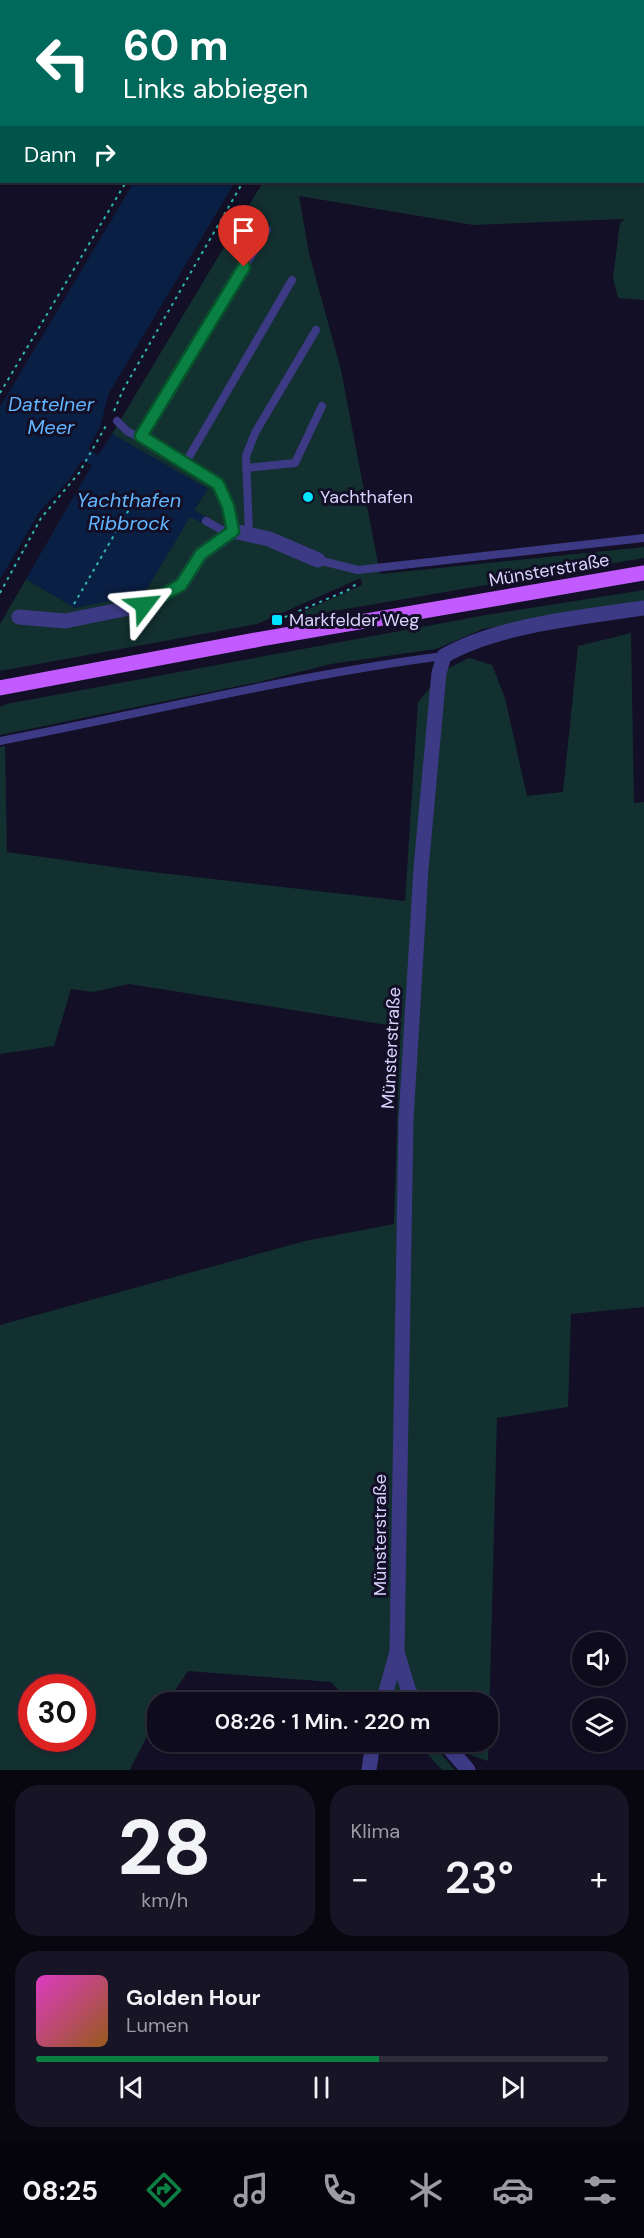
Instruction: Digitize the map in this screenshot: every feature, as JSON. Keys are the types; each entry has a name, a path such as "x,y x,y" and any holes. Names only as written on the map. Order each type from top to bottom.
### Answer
{"main road":[{"name":"Münsterstraße","path":"0,688 274,637 644,573"}],"street":[{"path":"19,617 65,621 144,605 181,585 201,554 237,533 270,539 318,560"},
{"path":"444,656 484,638 583,617 644,609"},
{"name":"Münsterstraße","path":"386,1692 397,1652 406,1120 422,857 435,696 444,656"},
{"name":"Münsterstraße","path":"397,1652 410,1692"},
{"path":"369,1770 372,1752"},
{"path":"453,1752 468,1770"}],"lane":[{"path":"141,436 267,230"},
{"path":"186,462 292,280"},
{"path":"237,533 246,456 255,433 316,330"},
{"path":"246,468 295,463 322,406"},
{"path":"115,417 126,431 141,436 218,484 237,533"},
{"path":"206,521 237,533"},
{"name":"Münsterstraße","path":"318,560 358,570 644,538"},
{"path":"0,741 128,717 358,667 444,656"}],"path":[{"path":"0,393 125,183"},
{"path":"115,417 123,390 242,183"},
{"path":"0,593 40,518 63,494 85,463 108,423"},
{"path":"73,607 134,501"},
{"path":"274,637 271,621 359,584 358,570"}],"green space":[{"path":"262,183 644,183 644,300 618,298 613,278 620,223 625,219 473,225 299,196 309,253 341,370 380,574 644,547 644,558 287,619 362,585 361,578 257,624 0,671 0,624 26,579 75,608 190,516 207,518 194,510 207,489 112,434"},
{"path":"644,590 644,601 483,629 436,649 331,664 259,682 0,735 0,707 6,704 486,615"},
{"path":"631,633 634,803 644,802 644,1307 571,1314 568,1407 497,1418 490,1692 341,1692 331,1682 188,1671 174,1692 147,1692 147,1735 130,1770 0,1770 0,1325 305,1241 394,1224 400,1027 129,984 93,992 71,989 54,1046 0,1054 0,747 5,746 7,852 135,870 405,901 418,702 445,670 469,658 492,665 505,698 527,796 563,792 578,646"},
{"path":"426,1752 440,1752 455,1770 442,1770"},
{"path":"462,1752 488,1752 488,1761"}],"water":[{"name":"Dattelner Meer","path":"133,183 234,183 109,393 100,427 88,449 98,455 112,434 208,489 194,510 208,518 204,524 190,517 144,594 75,608 26,579 92,465 82,460 70,479 40,511 0,579 0,407"}],"place":[{"name":"Yachthafen","path":"308,497"},
{"name":"Markfelder Weg","path":"277,620"}],"route":[{"path":"144,605 181,585 201,554 233,531 228,506 218,484 141,436 244,267"}],"water label":[{"name":"Yachthafen Ribbrock","path":"129,512"}]}
